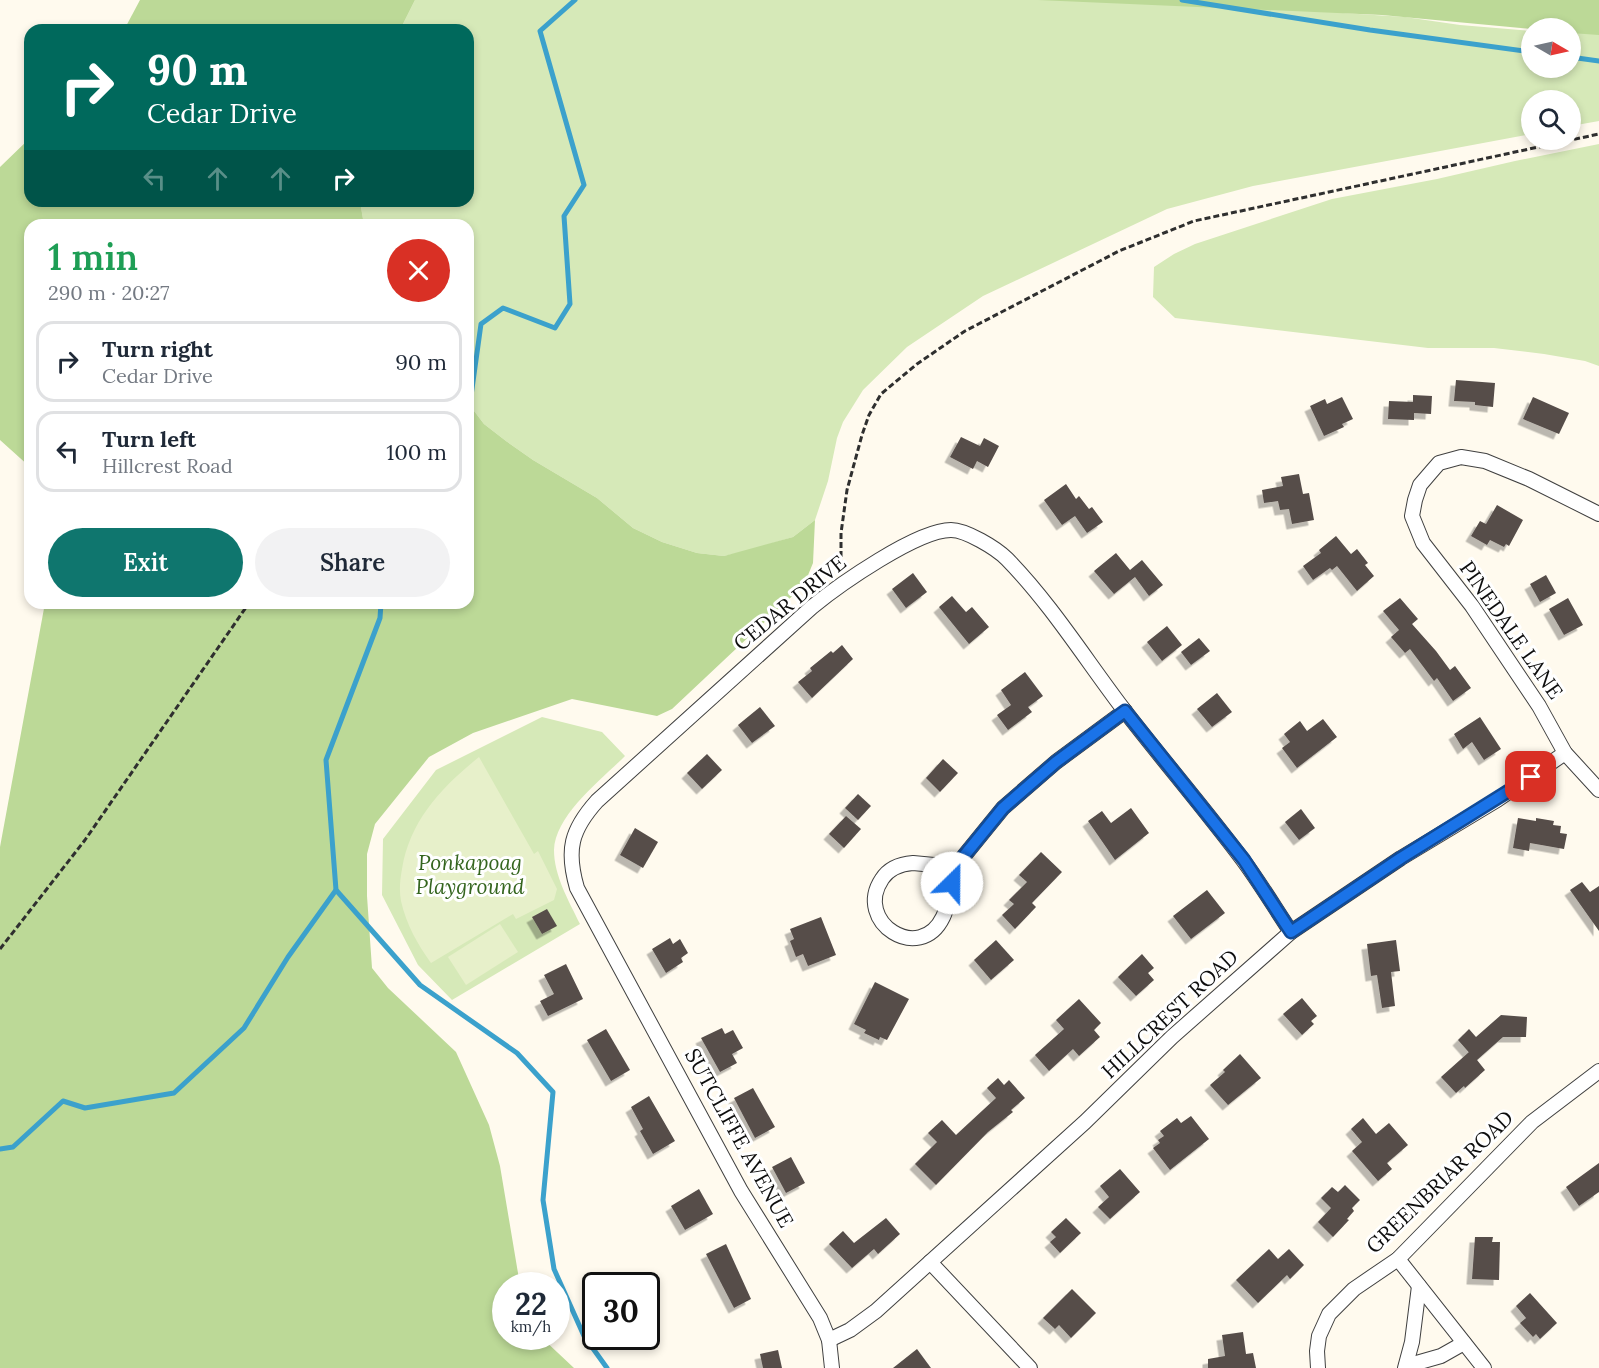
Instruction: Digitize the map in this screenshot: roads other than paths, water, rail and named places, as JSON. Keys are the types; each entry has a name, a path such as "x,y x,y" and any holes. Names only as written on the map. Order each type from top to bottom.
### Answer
{"street":[{"name":"PINEDALE LANE","path":"1599,514 1529,479 1485,461 1461,457 1439,463 1420,485 1414,500 1412,516 1423,543 1472,606 1539,706 1566,753 1599,790"},
{"name":"CEDAR DRIVE","path":"600,932 577,888 573,873 571,846 582,819 597,801 841,584 898,549 928,536 951,530 988,545 1005,557 1021,574 1125,711 1244,860 1291,932"},
{"path":"955,867 913,863 892,868 884,875 875,895 878,916 884,925 901,937 922,937 930,933 942,919 950,897 955,867 1003,808 1056,762 1125,711"},
{"name":"HILLCREST ROAD","path":"829,1340 849,1330 876,1311 1085,1122 1172,1037 1291,932 1401,858 1497,800 1566,753"},
{"name":"SUTCLIFFE AVENUE","path":"600,932 741,1191 820,1318 829,1340 832,1368"},
{"name":"GREENBRIAR ROAD","path":"1318,1368 1319,1336 1329,1314 1354,1289 1398,1259 1532,1122 1599,1071"},
{"path":"1398,1259 1484,1368"},
{"path":"930,1262 1030,1368"},
{"path":"1406,1367 1412,1342 1419,1286"},
{"path":"1406,1367 1441,1356 1464,1343"}],"waterway":[{"path":"474,374 481,324 503,308 555,328 570,304 564,216 584,185 540,31 575,0"},
{"path":"1182,0 1370,30 1521,51"},
{"path":"1581,59 1599,61"},
{"path":"381,609 380,618 326,760 336,890 420,985 517,1053 553,1092 543,1200 554,1269 584,1336 607,1368"},
{"path":"0,1149 13,1147 63,1101 85,1108 174,1093 244,1028 288,957 336,890"}],"park label":[{"name":"Ponkapoag Playground","path":"470,875"}]}
